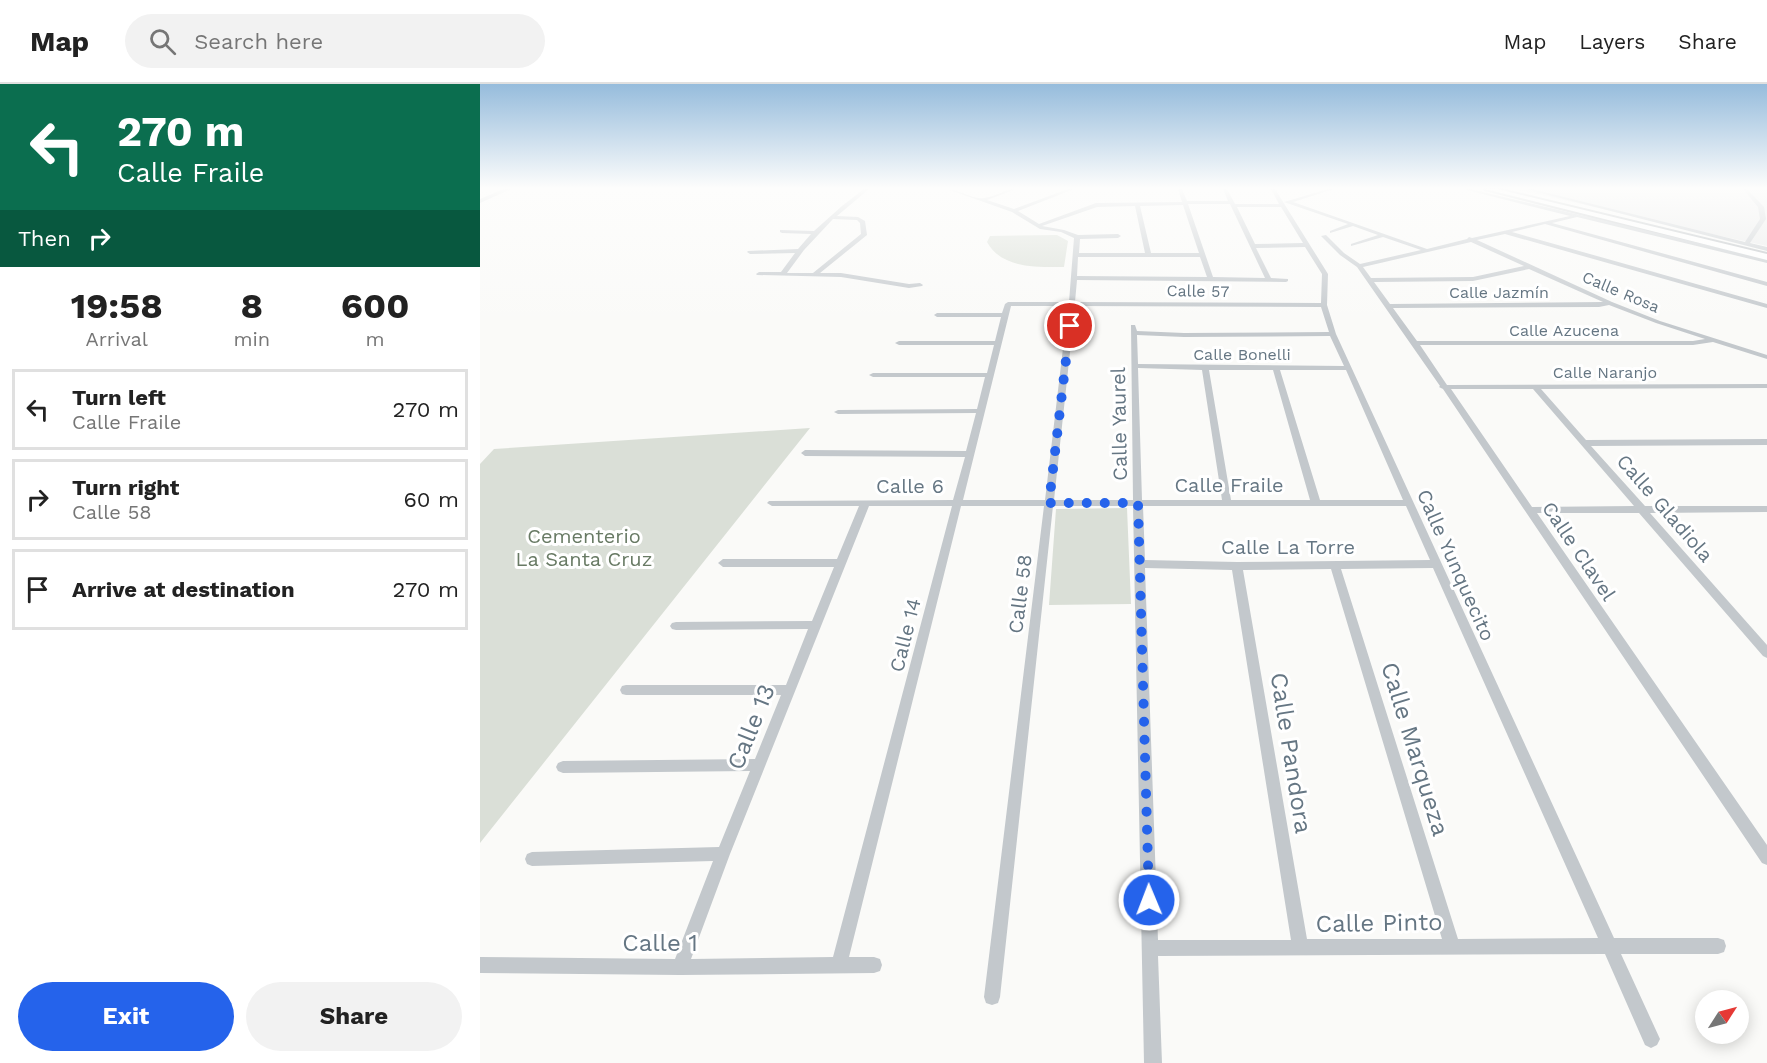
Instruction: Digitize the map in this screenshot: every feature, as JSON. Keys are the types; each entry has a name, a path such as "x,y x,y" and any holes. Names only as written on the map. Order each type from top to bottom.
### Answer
{"main road":[{"path":"1677,235 1767,255"},
{"path":"1687,235 1767,255"}],"street":[{"path":"784,272 814,235"},
{"path":"815,274 864,235"},
{"path":"1071,235 1077,237 1118,236"},
{"path":"1144,235 1148,255"},
{"path":"1196,235 1211,280"},
{"path":"1248,235 1269,280"},
{"name":"Calle Yunquecito","path":"1302,235 1325,274 1324,305 1333,334 1611,951"},
{"path":"1353,245 1383,235 1425,249"},
{"path":"1359,266 1488,235"},
{"path":"1518,235 1767,306"},
{"path":"1588,235 1767,284"},
{"path":"1671,235 1767,255"},
{"path":"1709,235 1746,244 1767,255"},
{"path":"1746,244 1752,235"},
{"name":"Calle Clavel","path":"1324,236 1342,254 1359,266 1415,343 1767,858"},
{"name":"Calle 58","path":"992,997 1072,304 1077,237"},
{"name":"Calle Rosa","path":"1469,239 1610,303 1658,322 1767,357"},
{"path":"1254,246 1307,244"},
{"path":"750,252 799,251"},
{"path":"1077,255 1203,255"},
{"path":"1369,280 1473,279 1529,267"},
{"path":"759,273 841,275 909,286 920,285"},
{"path":"1074,278 1286,280"},
{"name":"Calle Jazmín","path":"1387,306 1599,305 1610,303"},
{"name":"Calle 57","path":"937,315 1072,304 1324,305"},
{"name":"Calle 14","path":"839,964 1006,309"},
{"name":"Calle Yaurel","path":"1153,1063 1134,329 1184,335 1333,334"},
{"name":"Calle Azucena","path":"1415,343 1693,343 1714,341"},
{"path":"899,343 997,343"},
{"name":"Calle Bonelli","path":"1136,366 1348,368"},
{"path":"1205,368 1227,503"},
{"path":"1276,368 1316,503"},
{"path":"873,375 989,375"},
{"name":"Calle Naranjo","path":"1443,387 1767,386"},
{"name":"Calle Gladiola","path":"1535,387 1767,653"},
{"path":"838,412 980,411"},
{"path":"1585,443 1767,442"},
{"path":"806,453 968,454"},
{"name":"Calle 6","path":"772,503 1049,503"},
{"name":"Calle Fraile","path":"1049,503 1408,503"},
{"name":"Calle 13","path":"680,967 723,854 865,504"},
{"path":"1529,510 1767,509"},
{"path":"723,563 840,564"},
{"name":"Calle La Torre","path":"1140,564 1237,566 1436,564"},
{"name":"Calle Marqueza","path":"1335,565 1452,946"},
{"name":"Calle Pandora","path":"1237,566 1300,948"},
{"path":"676,626 815,625"},
{"path":"626,690 790,690"},
{"path":"563,767 760,765"},
{"path":"532,859 723,854"},
{"name":"Calle Pinto","path":"1151,948 1452,946 1611,951 1718,946"},
{"path":"1611,951 1651,1039"},
{"name":"Calle 1","path":"480,965 680,967 874,965"}],"shaded area":[{"path":"1715,235 1767,235 1767,246"}],"green space":[{"path":"1057,235 1068,241 1064,267 1021,265 1011,262 994,251 987,242 990,236"},
{"name":"Cementerio La Santa Cruz","path":"810,428 480,843 480,464 494,449"},
{"path":"1127,508 1131,604 1049,605 1056,509"}],"route":[{"path":"1070,326 1049,503 1138,503 1149,900"}]}
